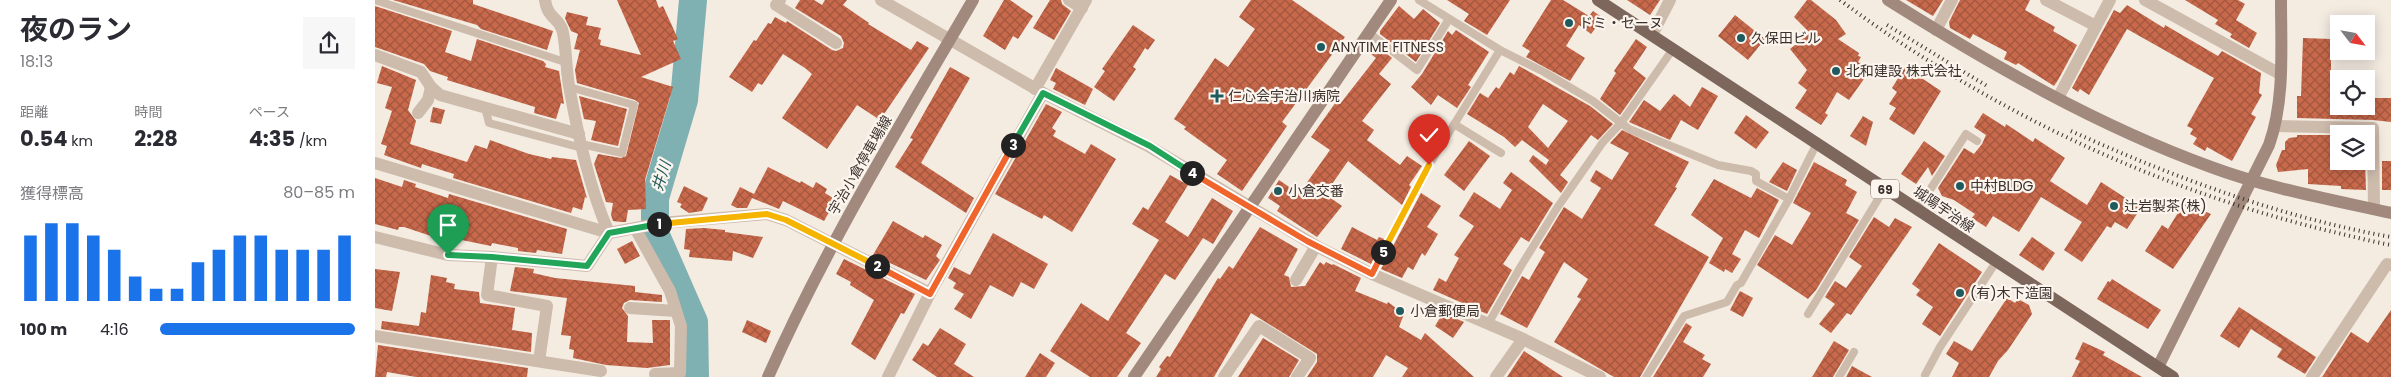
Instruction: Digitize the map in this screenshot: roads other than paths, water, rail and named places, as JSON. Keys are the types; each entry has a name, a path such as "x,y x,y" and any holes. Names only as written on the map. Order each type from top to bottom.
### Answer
{"main road":[{"name":"城陽宇治線","path":"1598,0 1996,262 2155,372 2173,377"}],"street":[{"path":"545,0 547,12 562,28 569,87 581,142 598,207 609,233"},
{"path":"779,0 776,5 836,44"},
{"path":"881,0 1039,91 1150,146 1316,246 1372,274 1523,339 1600,377"},
{"name":"宇治小倉停車場線","path":"768,377 833,243 973,0"},
{"path":"888,377 1084,4 1069,0"},
{"path":"1134,377 1391,0"},
{"path":"1652,35 1670,0"},
{"path":"1888,0 1935,30 2058,98 2142,140 2212,168 2391,213"},
{"path":"1935,30 1952,0"},
{"path":"2046,0 2096,26"},
{"path":"2058,98 2110,0"},
{"path":"2145,0 2280,74"},
{"path":"2155,372 2252,179 2276,126 2280,74 2281,0"},
{"path":"375,55 421,72 431,87 441,95 485,107 581,142"},
{"path":"418,113 427,100 431,87"},
{"path":"2276,126 2373,128 2374,209"},
{"path":"375,163 609,233 662,223 767,214 786,220 833,243 930,294"},
{"path":"639,227 669,291 681,326 681,373 655,374"},
{"path":"375,237 448,255 587,266 609,233"},
{"path":"1297,280 1316,246"},
{"path":"492,257 487,295 547,306 539,361"},
{"path":"2312,377 2387,264 2391,265"},
{"path":"630,308 676,311"},
{"path":"1224,377 1259,326 1310,358 1297,377"},
{"path":"375,336 601,371"},
{"path":"1497,377 1523,339"}],"lane":[{"path":"375,0 565,62"},
{"path":"1419,0 1500,50 1544,72 1593,101 1629,129 1717,165 1751,171 1756,174 1756,181 1789,199"},
{"path":"1369,33 1417,70 1449,19"},
{"path":"1488,324 1557,208 1603,142 1621,123 1673,49"},
{"path":"1372,274 1429,165 1500,50"},
{"path":"569,87 634,105 622,153 581,142"},
{"path":"1455,124 1501,153"},
{"path":"1917,210 1966,134 1977,141"},
{"path":"1646,377 1685,316 1727,302 1737,285 1741,283 1789,199 1817,143"},
{"path":"1808,314 1885,188"},
{"path":"1925,375 1940,347 1996,262"},
{"path":"1839,377 1854,352"}],"waterway":[{"name":"井川","path":"693,0 684,100 655,198 655,233 694,322 695,377"}],"railway":[{"path":"1840,0 1895,39 2011,109 2133,167 2196,191 2260,212 2325,230 2391,245"},
{"path":"1887,25 1987,86"},
{"path":"2071,131 2148,164 2228,194 2350,229 2391,237"}],"place":[{"name":"ドミ・セーヌ","path":"1569,23"},
{"name":"久保田ビル","path":"1741,38"},
{"name":"ANYTIME FITNESS","path":"1321,47"},
{"name":"北和建設 株式会社","path":"1836,71"},
{"name":"仁心会宇治川病院","path":"1217,96"},
{"name":"中村BLDG","path":"1960,186"},
{"name":"小倉交番","path":"1278,191"},
{"name":"辻岩製茶(株)","path":"2114,206"},
{"name":"(有)木下造園","path":"1960,293"},
{"name":"小倉郵便局","path":"1400,311"}]}
